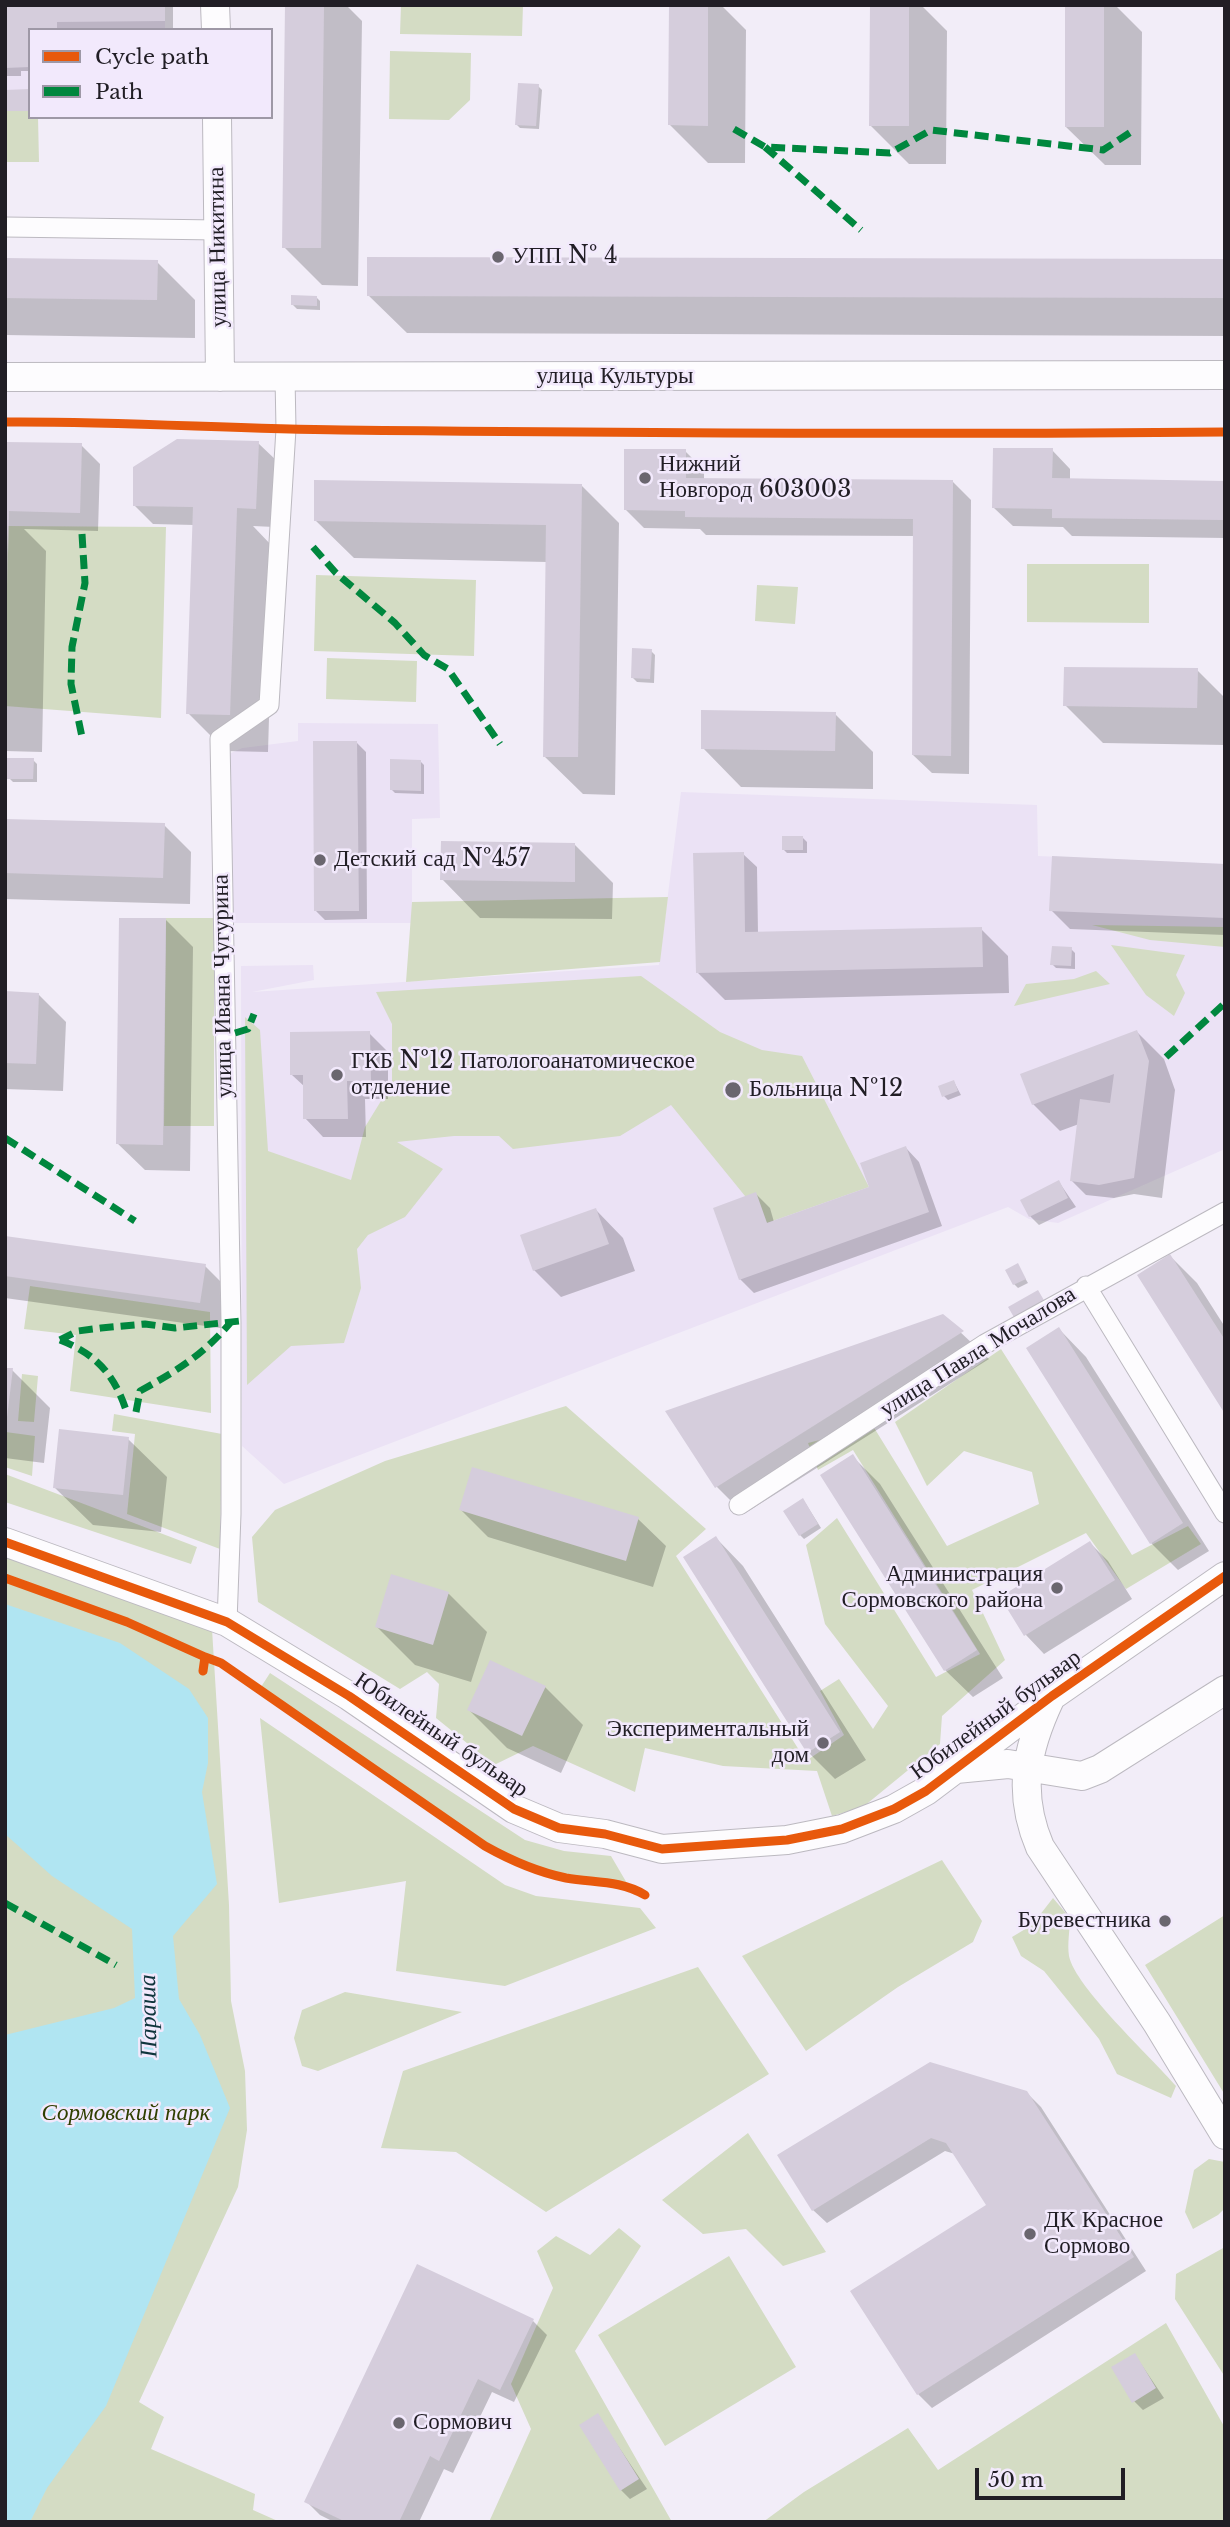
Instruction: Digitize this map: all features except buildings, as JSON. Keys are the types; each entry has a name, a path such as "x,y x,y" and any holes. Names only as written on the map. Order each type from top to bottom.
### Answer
{"street":[{"path":"215,5 216,28"},
{"name":"улица Никитина","path":"217,119 220,377"},
{"path":"5,227 218,230"},
{"name":"улица Культуры","path":"5,377 1225,375"},
{"name":"улица Ивана Чугурина","path":"227,1622 231,1502 231,1322 220,739 269,705 286,429 285,377"},
{"name":"улица Павла Мочалова","path":"739,1505 985,1344 1086,1286 1225,1212"},
{"path":"1086,1286 1225,1513"},
{"name":"Юбилейный бульвар","path":"5,1542 227,1622 349,1696 514,1809 559,1828 605,1834 663,1849 787,1840 842,1829 894,1809 956,1769 1052,1696 1225,1576"},
{"name":"Юбилейный бульвар","path":"956,1769 1028,1765 1065,1776 1091,1772 1225,1690"},
{"path":"1052,1696 1037,1728 1028,1765 1026,1795 1030,1822 1040,1847 1157,2023 1225,2135"}],"shaded area":[{"path":"5,5 165,5 165,28 28,28 28,111 5,111"},
{"name":"Детский сад №457","path":"298,723 438,724 440,818 412,819 412,923 227,923 227,755 242,748 298,741"},
{"name":"Больница №12","path":"681,792 1037,805 1038,856 1225,864 1225,1149 1058,1223 1029,1219 1008,1207 284,1484 242,1446 241,966 313,965 314,980 252,992 659,965"}],"green space":[{"path":"401,5 523,5 522,36 400,34"},
{"path":"390,51 471,53 470,100 449,120 389,119"},
{"path":"5,111 28,111 28,119 38,119 39,162 5,162"},
{"path":"8,526 166,527 161,718 5,706"},
{"path":"1027,564 1149,564 1149,623 1027,622"},
{"path":"316,575 476,580 474,656 314,651"},
{"path":"757,585 798,587 795,624 755,621"},
{"path":"327,658 417,661 416,702 326,699"},
{"path":"668,897 660,962 406,982 412,902"},
{"path":"166,918 214,918 214,1126 164,1126"},
{"path":"1092,925 1225,927 1225,947 1150,940"},
{"path":"1111,945 1185,955 1176,975 1185,993 1174,1016 1146,995"},
{"path":"1096,971 1110,984 1014,1006 1026,984 1074,979"},
{"path":"641,976 720,1032 762,1050 802,1056 869,1187 767,1223 671,1105 620,1136 513,1149 499,1136 454,1136 397,1142 443,1169 405,1217 368,1235 357,1249 361,1288 344,1343 291,1346 247,1385 245,1017 260,1030 268,1151 351,1180 365,1127 392,1083 392,1024 376,992"},
{"path":"30,1286 210,1312 211,1413 70,1391 76,1335 24,1329"},
{"path":"1001,1349 1132,1555 1188,1526 1201,1544 1126,1589 1086,1533 972,1590 1005,1660 942,1716 940,1744 863,1807 832,1816 817,1771 723,1766 645,1748 635,1792 533,1746 494,1765 436,1718 439,1684 427,1672 400,1689 258,1602 252,1537 275,1510 385,1461 566,1406 706,1529 676,1556 806,1761 844,1735 820,1691 839,1679 873,1729 888,1706 825,1624 806,1545 837,1518 936,1677 980,1654 853,1450 818,1470 808,1443 873,1426 947,1546 1039,1504 1032,1472 964,1451 927,1486 895,1422"},
{"path":"22,1374 38,1376 34,1422 18,1421"},
{"path":"114,1414 222,1434 220,1549 127,1514 135,1434 112,1431"},
{"path":"6,1432 35,1436 32,1476 5,1467"},
{"path":"5,1474 197,1547 191,1564 5,1502"},
{"name":"Сормовский парк","path":"5,1551 212,1629 229,1905 231,2001 245,2071 247,2130 238,2187 139,2402 164,2417 151,2449 255,2494 253,2510 280,2522 5,2522"},
{"path":"270,1673 525,1840 564,1851 611,1856 628,1885 554,1873 519,1862 485,1846 259,1690"},
{"path":"260,1718 505,1885 536,1896 640,1908 656,1928 505,1986 396,1971 406,1881 279,1903"},
{"path":"942,1860 982,1921 973,1942 898,1987 806,2051 742,1956"},
{"path":"1053,1898 1070,1918 1068,1951 1074,1969 1099,2003 1176,2086 1171,2098 1117,2074 1099,2039 1044,1971 1021,1956 1012,1937 1032,1925"},
{"path":"1225,1915 1225,2095 1145,1965"},
{"path":"698,1967 769,2074 546,2212 456,2152 381,2148 403,2071"},
{"path":"345,1992 462,2012 318,2071 302,2066 294,2038 302,2010"},
{"path":"748,2133 826,2252 783,2266 746,2229 703,2234 662,2200"},
{"path":"1209,2159 1225,2162 1225,2208 1193,2229 1185,2212 1194,2170"},
{"path":"619,2228 641,2246 575,2351 672,2522 489,2522 531,2429 511,2384 553,2288 537,2251 556,2236 590,2255"},
{"path":"1225,2247 1225,2377 1175,2299 1176,2274"},
{"path":"729,2256 796,2367 665,2446 598,2335"},
{"path":"1166,2323 1225,2428 1225,2522 763,2522 804,2492 908,2428 938,2470"}],"water":[{"name":"Сормовский парк","path":"5,1604 120,1643 189,1689 208,1718 208,1763 202,1792 217,1884 173,1936 179,1999 200,2035 230,2108 106,2406 47,2488 30,2522 5,2522 5,2035 114,2008 135,1998 132,1929 52,1876 5,1834"}],"marked path":[{"path":"734,129 765,147 890,153 931,130 1103,150 1134,130"},
{"path":"765,147 861,230"},
{"path":"82,534 85,583 72,647 71,684 82,737"},
{"path":"313,547 336,573 395,623 424,655 448,669 500,744"},
{"path":"1166,1057 1225,1003"},
{"path":"235,1033 248,1029 254,1014"},
{"path":"5,1138 135,1221"},
{"path":"60,1340 78,1331 101,1328 145,1324 175,1328 240,1321"},
{"path":"136,1412 140,1391 189,1361 231,1322"},
{"path":"60,1340 84,1352 102,1367 116,1386 126,1410"},
{"path":"5,1903 116,1965"}],"cycle path":[{"path":"5,422 563,432 1225,432"},
{"path":"5,1542 227,1622 349,1696 514,1809 559,1828 605,1834 662,1849 787,1840 842,1829 894,1809 926,1791 1052,1696 1225,1576"},
{"path":"5,1578 127,1622 205,1657 203,1671"},
{"path":"205,1657 221,1663 494,1851 545,1872 566,1878 616,1884 645,1895"}],"place":[{"name":"УПП № 4","path":"498,257"},
{"name":"Нижний Новгород 603003","path":"645,478"},
{"name":"Детский сад №457","path":"320,860"},
{"name":"ГКБ №12 Патологоанатомическое отделение","path":"337,1075"},
{"name":"Больница №12","path":"733,1090"},
{"name":"Администрация Сормовского района","path":"1057,1588"},
{"name":"Экспериментальный дом","path":"823,1743"},
{"name":"Буревестника","path":"1165,1921"},
{"name":"ДК Красное Сормово","path":"1030,2234"},
{"name":"Сормович","path":"399,2423"}],"water label":[{"name":"Параша","path":"149,2016"}]}
